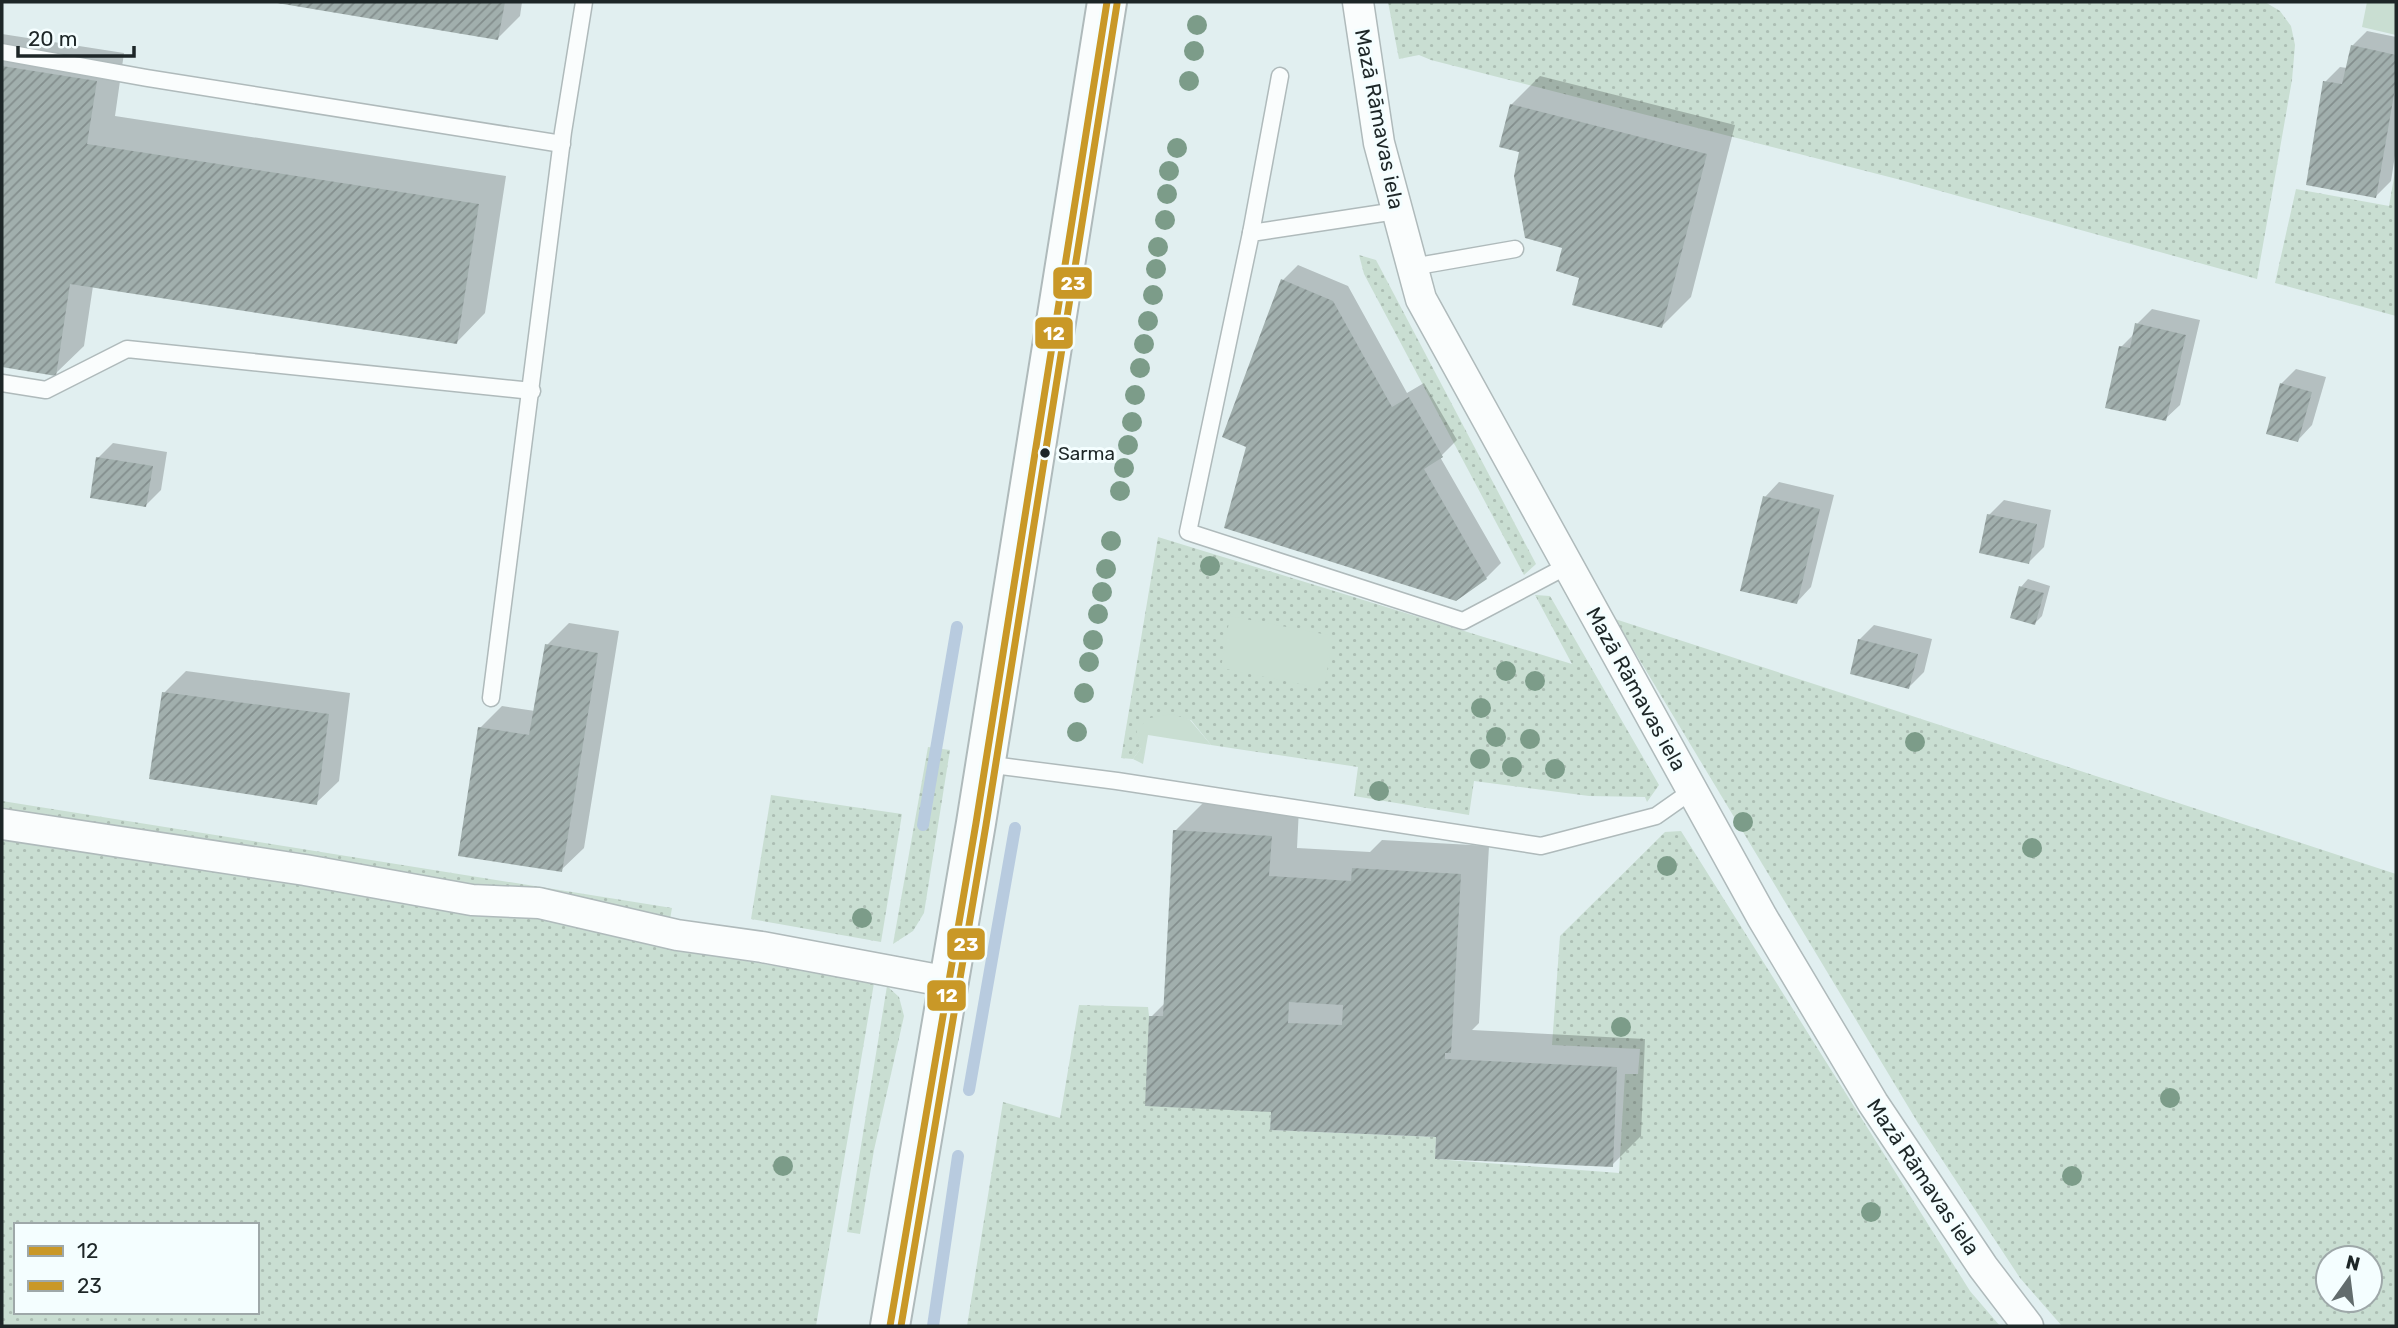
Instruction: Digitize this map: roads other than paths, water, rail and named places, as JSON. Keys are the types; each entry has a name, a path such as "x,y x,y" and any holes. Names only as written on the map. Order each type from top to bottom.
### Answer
{"main road":[{"path":"890,1326 1107,2"}],"street":[{"name":"Mazā Rāmavas iela","path":"1358,2 1379,143 1421,299 1762,917 1873,1103 1983,1267 2028,1326"},
{"path":"2,824 305,870 472,900 539,903 677,935 762,947 948,982"}],"lane":[{"path":"491,698 562,144 584,2"},
{"path":"2,52 147,78 562,144"},
{"path":"1280,76 1251,233 1188,532 1463,621 1567,566"},
{"path":"1251,233 1396,211"},
{"path":"1412,267 1515,249"},
{"path":"2,383 46,390 127,349 531,391"},
{"path":"984,764 1117,781 1541,846 1656,816 1693,790"}],"waterway":[{"path":"923,825 957,627"},
{"path":"969,1090 1015,828"},
{"path":"933,1326 958,1156"}],"place":[{"name":"Sarma","path":"1045,453"}]}
